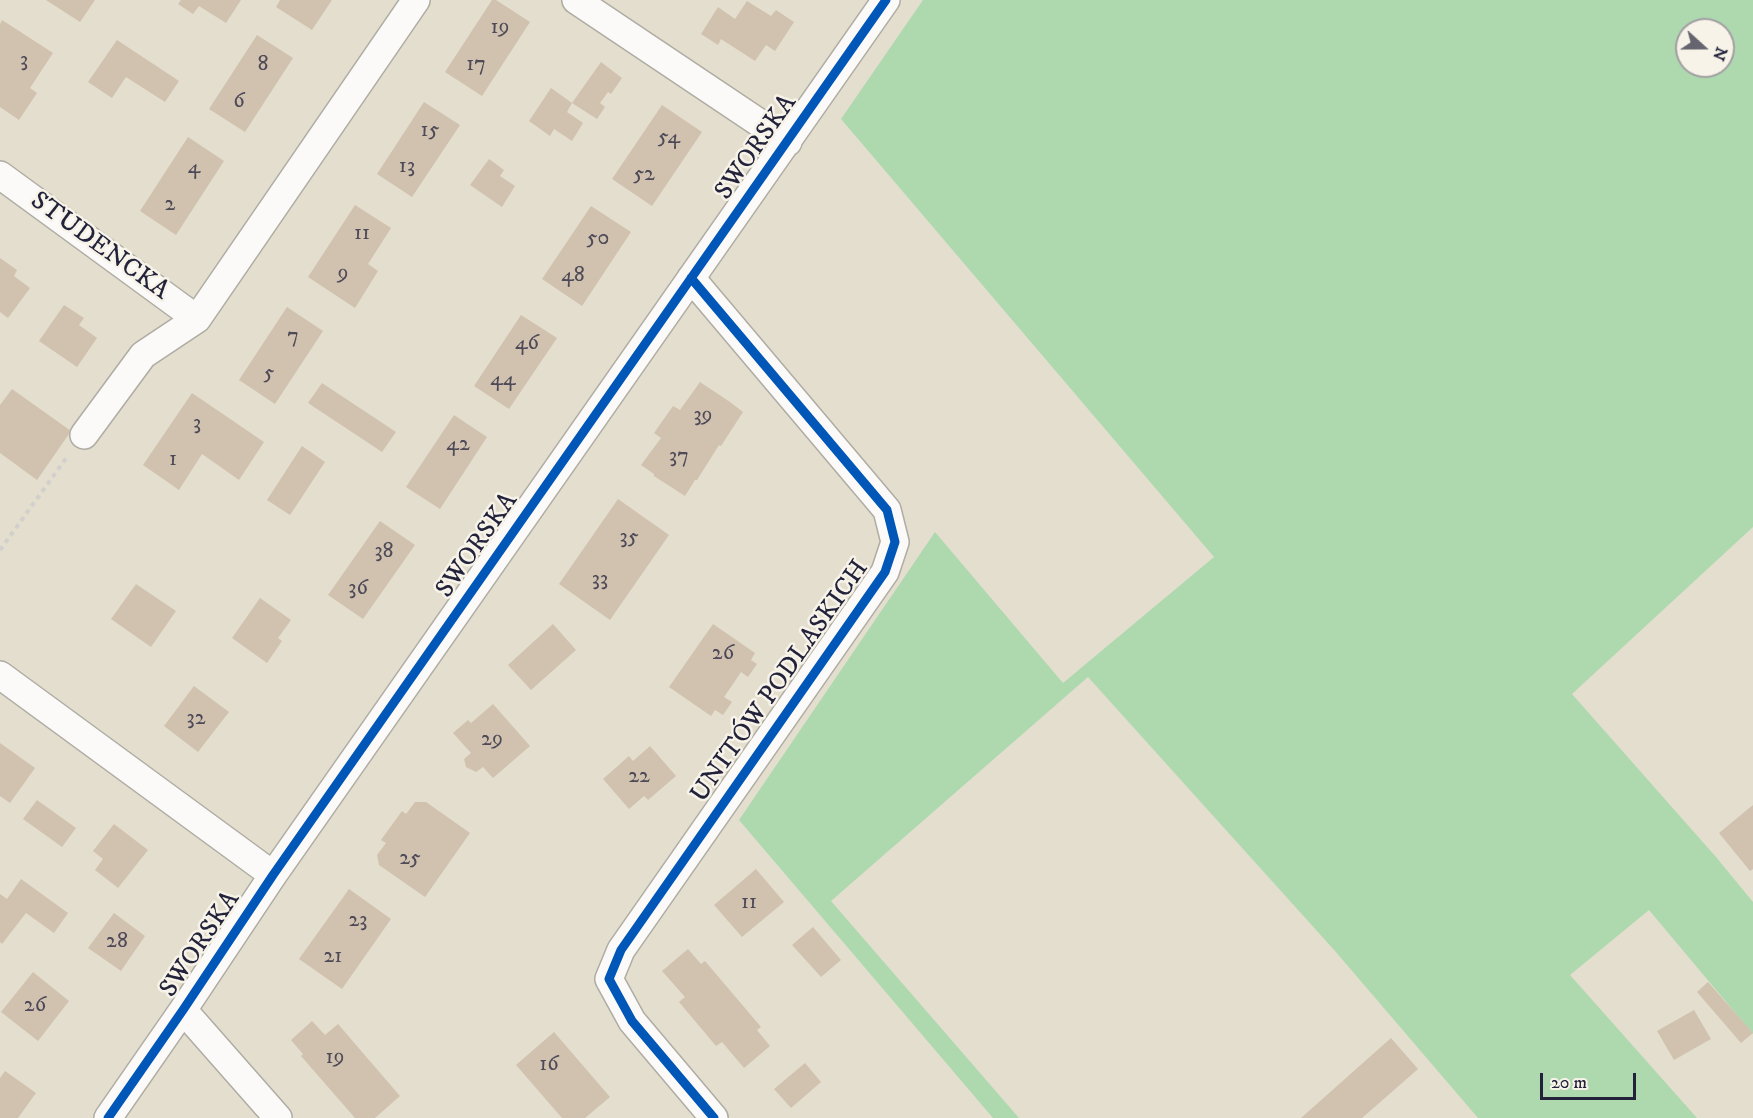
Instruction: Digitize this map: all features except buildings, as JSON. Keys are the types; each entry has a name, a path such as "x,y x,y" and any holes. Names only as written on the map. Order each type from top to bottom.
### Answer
{"street":[{"path":"84,435 143,355 197,319 416,0"},
{"path":"576,0 788,142"},
{"name":"SWORSKA","path":"108,1118 273,875 886,0"},
{"name":"STUDENCKA","path":"0,175 197,319"},
{"name":"UNITÓW PODLASKICH","path":"691,278 888,510 895,542 885,572 621,950 609,979 632,1021 714,1118"},
{"path":"0,675 273,875"},
{"path":"183,1010 278,1118"}],"path":[{"path":"0,550 84,435"}],"green space":[{"path":"923,0 1753,0 1753,527 1572,694 1753,902 1753,1034 1649,910 1570,975 1697,1118 1478,1118 1335,951 1088,677 831,901 1019,1118 993,1118 739,820 935,532 1063,683 1214,557 841,119"}],"cycle path":[{"path":"108,1118 273,875 886,0"},
{"path":"691,278 887,510 895,542 885,572 621,950 609,979 632,1021 714,1118"}]}
